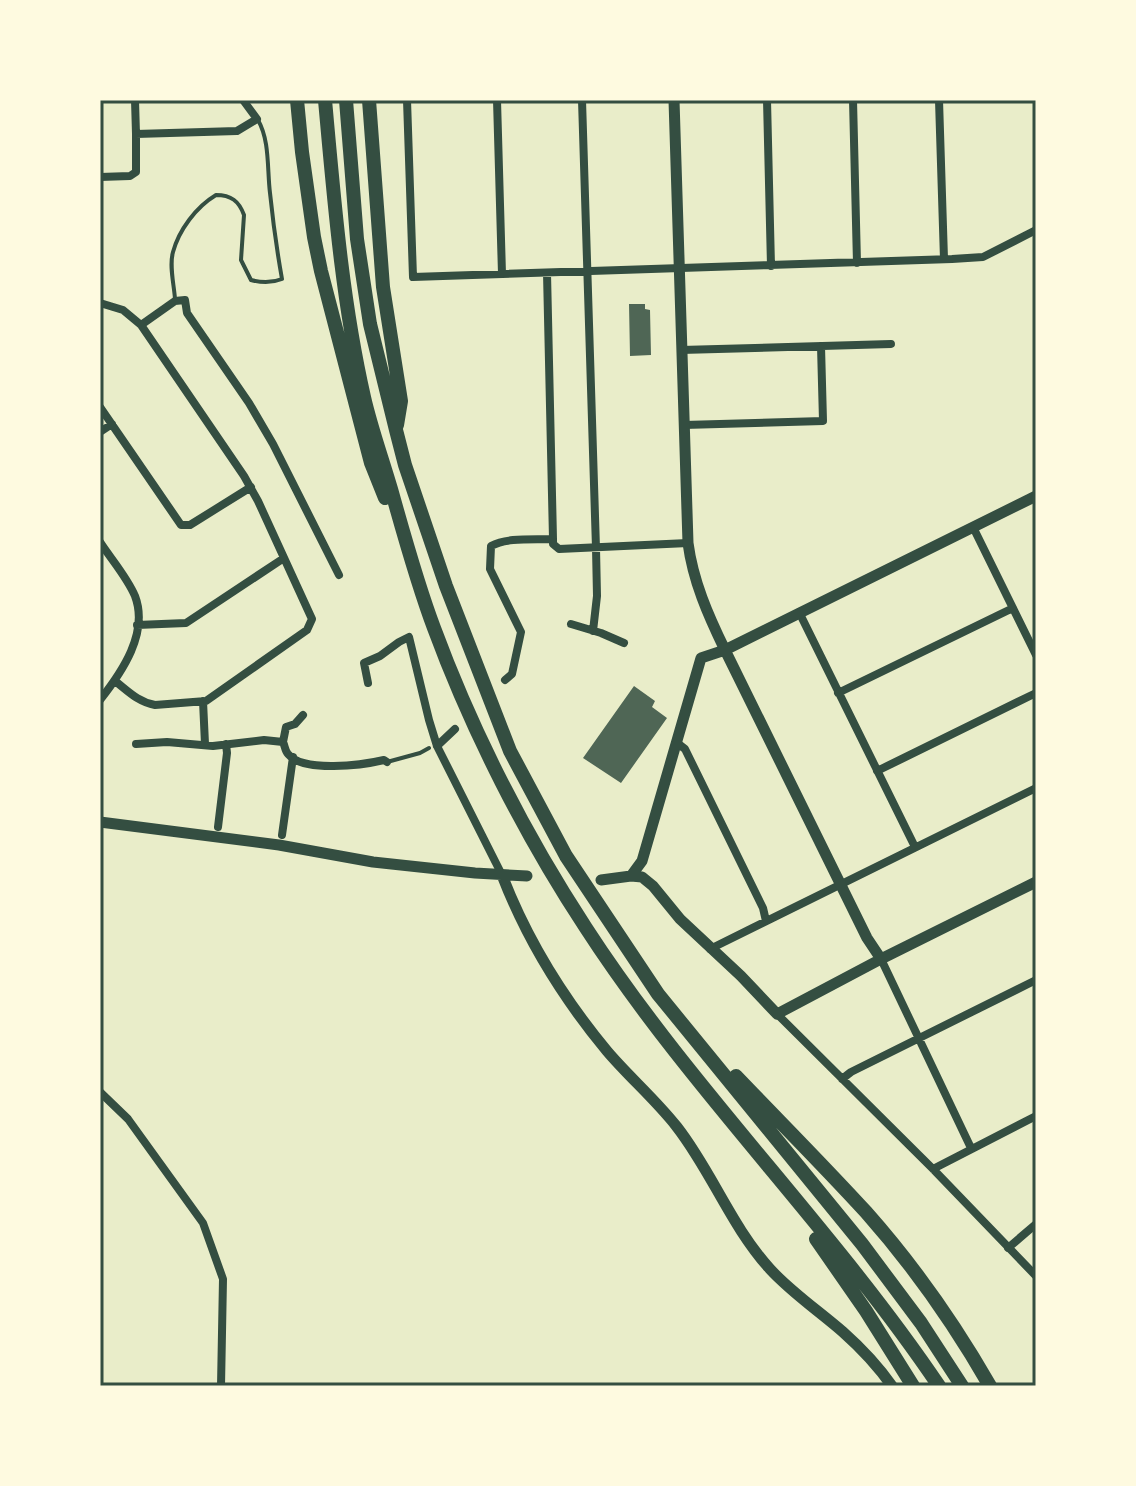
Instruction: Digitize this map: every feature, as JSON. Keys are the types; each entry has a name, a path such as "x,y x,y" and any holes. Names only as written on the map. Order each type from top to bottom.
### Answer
{"highway":[{"path":"297,100 314,237 326,294 371,463 416,576"},
{"path":"325,100 338,239 364,398 434,630 483,743 536,845 586,929 658,1029 889,1315 939,1386"},
{"path":"346,100 357,239 370,324 396,430 446,586 510,751 566,856 658,994 862,1244 921,1323 962,1386"},
{"path":"369,100 383,287 401,401 396,430"},
{"path":"658,994 867,1213 914,1271 990,1386"},
{"path":"750,1143 866,1311 913,1386"}],"street":[{"path":"100,177 130,176 136,172 135,100"},
{"path":"136,134 237,131 257,119 243,100"},
{"path":"407,100 413,277 983,257 1036,230"},
{"path":"497,100 502,274"},
{"path":"582,100 597,596 593,631"},
{"path":"674,100 690,561 707,614 867,938 881,959 971,1148"},
{"path":"767,100 771,266"},
{"path":"853,100 857,263"},
{"path":"939,100 944,259"},
{"path":"547,273 553,544 559,549 688,543"},
{"path":"141,325 175,301 185,300 187,313 249,403 273,444 339,575"},
{"path":"100,303 123,310 141,325 251,487 312,619 307,630 206,701 147,704 115,681"},
{"path":"681,350 891,344"},
{"path":"684,425 823,421 821,346"},
{"path":"100,407 181,525 190,525 251,487"},
{"path":"100,432 112,424"},
{"path":"631,876 642,861 701,658 725,650 1036,496"},
{"path":"973,527 1036,655"},
{"path":"505,680 512,674 521,632 490,569 491,546 495,543 553,539"},
{"path":"100,542 134,594 138,611 135,641 128,660 100,700"},
{"path":"137,625 186,623 284,558"},
{"path":"838,693 1013,608"},
{"path":"799,612 915,847"},
{"path":"571,624 624,643"},
{"path":"368,683 364,663 409,637 433,747 502,875 516,912 553,977 607,1051 676,1126 706,1168 725,1207 769,1269 861,1349 892,1386"},
{"path":"877,771 1036,693"},
{"path":"203,701 205,744"},
{"path":"303,715 295,724 286,727 283,742 288,754 293,757 306,764 387,762"},
{"path":"433,747 455,729"},
{"path":"136,744 167,742 227,748 264,740 283,742"},
{"path":"676,742 685,749 763,908 766,921"},
{"path":"218,827 227,748"},
{"path":"282,835 293,757"},
{"path":"710,949 1036,788"},
{"path":"100,822 279,845 373,862 527,876"},
{"path":"601,880 642,877 653,886 680,919 741,976 1036,1276"},
{"path":"777,1014 1036,882"},
{"path":"842,1079 1036,980"},
{"path":"100,1092 128,1119 203,1223 223,1279 221,1386"},
{"path":"933,1169 1036,1116"},
{"path":"1008,1248 1036,1224"}],"lane":[{"path":"175,301 173,253 192,216 216,195 231,198 242,210 241,260 251,280 276,282 282,279 270,196 266,140 257,119"},
{"path":"387,762 433,747"}],"building":[{"path":"629,304 645,304 645,309 650,310 651,355 630,356"},
{"path":"634,686 655,701 652,707 667,718 621,783 583,758"}]}
